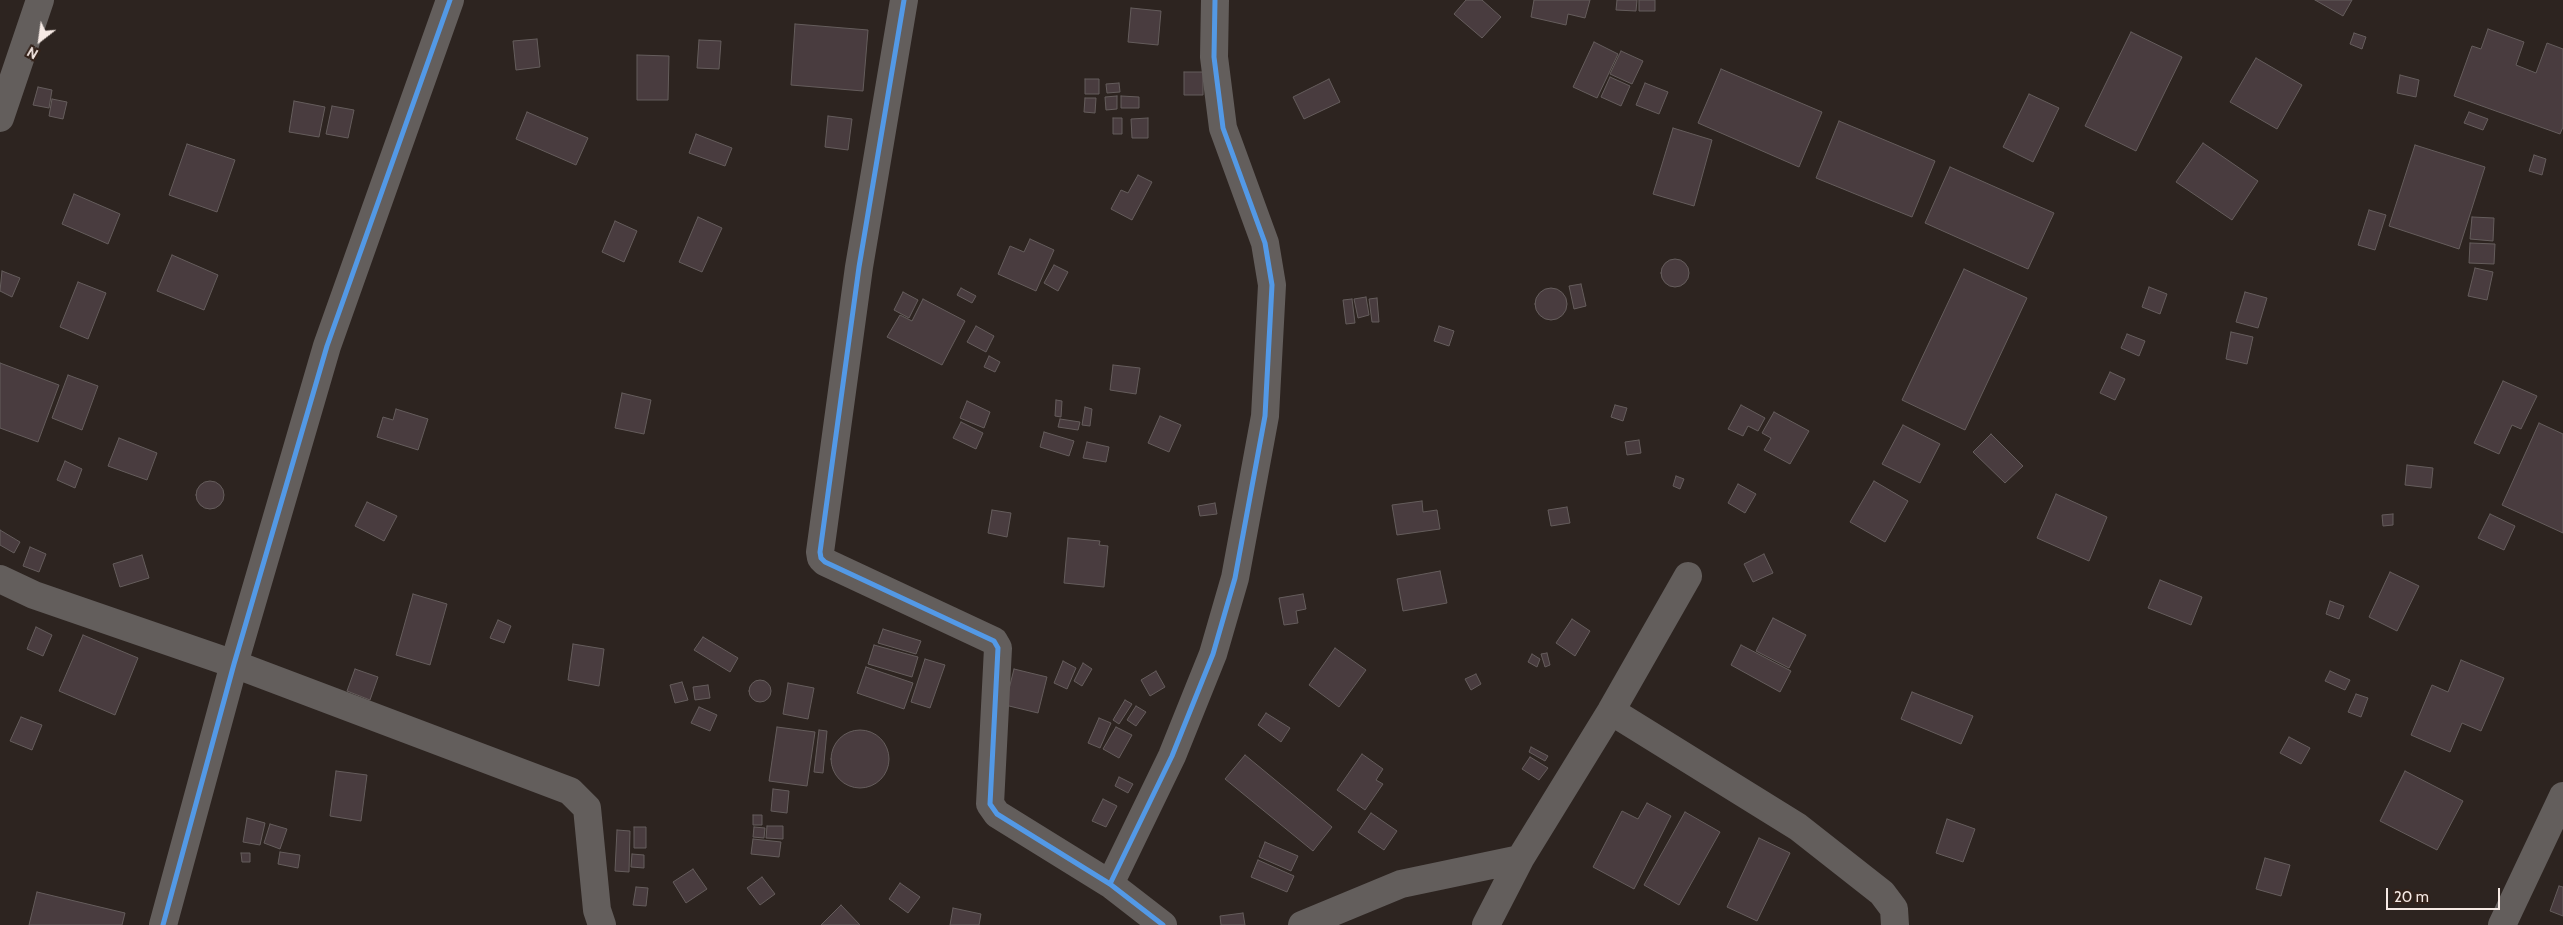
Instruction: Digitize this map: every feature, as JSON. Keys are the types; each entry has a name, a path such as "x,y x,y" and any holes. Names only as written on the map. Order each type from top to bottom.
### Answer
{"street":[{"path":"0,118 40,0"},
{"path":"163,925 234,664 327,346 450,0"},
{"path":"904,0 859,267 820,552 825,562 994,641 998,648 990,804 997,814 1110,884 1163,925"},
{"path":"1110,884 1172,756 1213,654 1235,578 1265,416 1272,285 1264,243 1223,128 1214,57 1215,0"},
{"path":"1486,925 1520,858 1611,711 1688,576"},
{"path":"0,579 34,595 234,664 570,791 587,808 597,910 602,925"},
{"path":"1611,711 1798,827 1882,894 1894,909 1895,925"},
{"path":"2502,925 2555,843 2563,796"},
{"path":"1302,925 1401,884 1520,858"}],"building":[{"path":"1466,0 1482,0 1501,17 1482,38 1454,14"},
{"path":"1534,0 1590,0 1585,18 1568,14 1566,25 1531,17"},
{"path":"1617,0 1637,0 1636,11 1616,10"},
{"path":"1639,0 1655,0 1655,11 1639,11"},
{"path":"2315,0 2352,0 2343,16"},
{"path":"1131,8 1161,11 1158,45 1128,42"},
{"path":"795,24 868,30 863,91 791,85"},
{"path":"2488,29 2524,42 2516,65 2536,73 2547,43 2563,49 2563,127 2560,134 2454,96 2472,46 2481,49"},
{"path":"2131,32 2182,57 2136,151 2085,126"},
{"path":"2354,33 2366,37 2362,49 2350,44"},
{"path":"537,39 540,67 516,70 513,41"},
{"path":"699,40 721,41 719,69 697,68"},
{"path":"1594,42 1618,54 1597,98 1573,87"},
{"path":"1621,51 1643,61 1632,84 1610,74"},
{"path":"637,55 669,56 668,100 637,100"},
{"path":"2256,58 2302,85 2277,129 2230,102"},
{"path":"1721,69 1822,112 1799,167 1698,123"},
{"path":"1184,72 1203,72 1203,95 1184,95"},
{"path":"2400,75 2419,80 2416,97 2397,93"},
{"path":"1610,77 1630,86 1621,106 1601,97"},
{"path":"1085,79 1099,79 1099,94 1085,94"},
{"path":"1329,79 1340,102 1304,119 1293,97"},
{"path":"1119,83 1120,92 1107,93 1106,84"},
{"path":"1645,83 1668,92 1659,114 1636,105"},
{"path":"38,87 52,90 49,108 33,105"},
{"path":"2029,94 2059,108 2033,162 2003,147"},
{"path":"1117,96 1117,109 1106,110 1105,97"},
{"path":"1121,96 1139,97 1139,108 1121,108"},
{"path":"1085,98 1096,98 1095,113 1084,112"},
{"path":"52,99 67,102 63,119 49,116"},
{"path":"294,101 325,107 319,137 289,132"},
{"path":"332,106 354,110 348,138 326,134"},
{"path":"527,112 588,138 576,165 516,139"},
{"path":"2469,112 2488,119 2483,130 2464,123"},
{"path":"828,116 852,119 848,150 825,147"},
{"path":"1113,118 1122,118 1122,134 1113,134"},
{"path":"1148,118 1148,138 1132,138 1131,119"},
{"path":"1839,121 1935,161 1912,217 1816,178"},
{"path":"1673,128 1712,140 1694,206 1653,194"},
{"path":"696,134 732,148 725,166 689,153"},
{"path":"2203,143 2258,181 2232,220 2176,182"},
{"path":"187,144 235,160 217,212 169,195"},
{"path":"2415,145 2485,167 2459,249 2389,226"},
{"path":"2534,155 2546,159 2542,175 2529,171"},
{"path":"1950,167 2054,213 2028,269 1925,223"},
{"path":"1138,175 1152,182 1132,220 1111,209 1121,190 1128,193"},
{"path":"74,194 120,214 108,244 62,224"},
{"path":"2369,210 2386,215 2375,250 2358,245"},
{"path":"698,217 722,228 702,272 679,262"},
{"path":"2472,217 2494,218 2493,241 2470,239"},
{"path":"615,221 637,231 624,262 602,252"},
{"path":"1030,239 1054,250 1036,291 998,274 1010,246 1024,252"},
{"path":"2470,243 2495,244 2494,264 2469,263"},
{"path":"172,255 218,275 204,310 157,291"},
{"path":"1675,259 1685,263 1689,273 1685,283 1675,287 1665,283 1661,273 1665,263"},
{"path":"1054,265 1068,272 1058,291 1044,283"},
{"path":"2475,268 2493,272 2487,300 2468,296"},
{"path":"1964,269 2027,298 1965,430 1902,400"},
{"path":"2,271 20,278 12,297 0,291"},
{"path":"78,282 106,293 88,339 60,327"},
{"path":"1581,284 1586,306 1574,309 1569,286"},
{"path":"2149,287 2167,294 2160,314 2142,307"},
{"path":"961,288 976,296 972,303 957,295"},
{"path":"1551,288 1562,293 1567,304 1562,315 1551,320 1540,315 1535,304 1540,293"},
{"path":"903,292 918,300 909,318 894,310"},
{"path":"2245,292 2267,298 2258,328 2236,322"},
{"path":"1366,297 1369,315 1358,318 1354,299"},
{"path":"1377,298 1379,322 1372,322 1369,299"},
{"path":"923,299 965,321 942,365 887,337 900,315 912,321"},
{"path":"1352,299 1355,323 1346,324 1343,300"},
{"path":"976,326 994,336 986,352 967,342"},
{"path":"1439,326 1454,331 1449,346 1434,341"},
{"path":"2231,332 2253,337 2247,364 2226,359"},
{"path":"2127,334 2145,341 2139,356 2121,348"},
{"path":"989,356 1000,362 995,372 984,367"},
{"path":"0,363 59,385 38,442 0,428"},
{"path":"1113,365 1140,368 1136,394 1110,390"},
{"path":"2110,372 2125,379 2115,400 2100,393"},
{"path":"68,375 98,386 82,430 52,418"},
{"path":"2503,381 2537,396 2521,429 2512,425 2499,454 2474,443"},
{"path":"622,393 651,400 644,434 615,428"},
{"path":"1056,400 1062,401 1061,417 1055,416"},
{"path":"967,401 990,412 984,428 960,418"},
{"path":"1615,405 1627,408 1623,421 1611,417"},
{"path":"1741,405 1765,418 1758,431 1748,426 1743,436 1728,429"},
{"path":"1085,407 1092,409 1090,426 1082,425"},
{"path":"396,409 428,419 418,450 377,437 383,417 393,420"},
{"path":"1774,412 1809,431 1790,464 1764,450 1771,438 1762,433"},
{"path":"1160,416 1181,425 1169,452 1148,443"},
{"path":"1060,419 1080,422 1078,430 1058,427"},
{"path":"961,422 983,433 976,449 953,438"},
{"path":"2539,423 2563,434 2563,533 2502,505"},
{"path":"1903,425 1940,444 1920,483 1882,464"},
{"path":"1044,432 1074,441 1069,456 1040,447"},
{"path":"1991,434 2023,466 2005,483 1973,452"},
{"path":"119,438 157,453 147,480 108,466"},
{"path":"1639,440 1641,453 1627,455 1625,442"},
{"path":"1087,442 1109,447 1106,462 1083,458"},
{"path":"65,461 82,469 75,488 57,480"},
{"path":"2407,465 2433,468 2431,488 2405,485"},
{"path":"1676,476 1684,479 1680,489 1673,486"},
{"path":"210,481 220,485 224,495 220,505 210,509 200,505 196,495 200,485"},
{"path":"1874,481 1908,501 1885,542 1850,522"},
{"path":"1738,484 1756,494 1745,513 1728,503"},
{"path":"2056,494 2107,517 2089,561 2037,538"},
{"path":"1422,501 1423,512 1437,510 1440,529 1397,535 1392,505"},
{"path":"367,502 397,516 384,541 355,526"},
{"path":"1215,503 1217,514 1200,516 1198,506"},
{"path":"1567,507 1570,523 1551,526 1548,510"},
{"path":"992,510 1011,513 1007,537 988,533"},
{"path":"2393,514 2393,525 2383,526 2382,515"},
{"path":"2490,514 2515,526 2504,550 2478,538"},
{"path":"0,530 20,542 14,553 0,545"},
{"path":"1068,538 1100,541 1099,545 1108,546 1104,587 1064,583"},
{"path":"30,547 46,554 39,572 23,566"},
{"path":"1764,554 1773,573 1753,582 1744,564"},
{"path":"142,555 149,578 120,587 113,564"},
{"path":"1440,571 1447,603 1403,611 1397,579"},
{"path":"2390,572 2419,586 2397,631 2369,617"},
{"path":"2160,580 2202,597 2191,625 2148,608"},
{"path":"413,594 447,604 430,665 396,655"},
{"path":"1303,594 1306,609 1296,611 1298,623 1284,625 1279,598"},
{"path":"2330,601 2344,606 2339,619 2326,614"},
{"path":"1773,618 1806,635 1789,668 1756,651"},
{"path":"1572,619 1590,631 1575,656 1556,643"},
{"path":"498,620 511,626 504,643 490,638"},
{"path":"36,627 52,635 43,656 27,649"},
{"path":"883,629 921,641 916,654 878,643"},
{"path":"83,635 138,658 115,715 59,691"},
{"path":"703,637 738,658 730,672 694,650"},
{"path":"573,644 604,649 599,686 568,680"},
{"path":"874,645 918,657 912,677 868,664"},
{"path":"1741,645 1791,671 1780,692 1731,665"},
{"path":"1335,648 1366,670 1339,707 1309,685"},
{"path":"1547,653 1550,665 1545,667 1541,654"},
{"path":"1532,654 1540,659 1537,667 1528,662"},
{"path":"925,659 945,665 930,708 911,702"},
{"path":"2461,660 2504,678 2481,731 2462,723 2450,752 2411,735 2432,685 2448,692"},
{"path":"1063,661 1076,668 1067,689 1054,683"},
{"path":"1083,663 1092,669 1082,686 1074,681"},
{"path":"866,667 913,683 904,709 857,693"},
{"path":"355,669 378,677 370,700 347,691"},
{"path":"1014,669 1047,677 1038,713 1005,705"},
{"path":"1156,671 1165,687 1150,696 1141,680"},
{"path":"2330,671 2350,680 2345,690 2325,681"},
{"path":"1476,674 1481,684 1471,690 1465,679"},
{"path":"760,680 768,683 771,691 768,699 760,702 752,699 749,691 752,683"},
{"path":"682,682 688,700 675,703 670,685"},
{"path":"788,683 814,688 808,719 783,714"},
{"path":"708,685 710,698 695,700 693,687"},
{"path":"1912,692 1973,716 1961,744 1901,719"},
{"path":"2356,694 2368,698 2361,717 2348,712"},
{"path":"1125,700 1132,704 1119,724 1113,720"},
{"path":"1136,706 1146,712 1136,726 1127,720"},
{"path":"699,707 717,715 710,731 691,723"},
{"path":"1266,713 1290,728 1281,742 1258,725"},
{"path":"21,717 42,725 32,750 10,741"},
{"path":"1099,718 1111,723 1100,748 1088,743"},
{"path":"777,727 815,732 807,786 769,781"},
{"path":"1116,727 1132,735 1119,758 1103,749"},
{"path":"819,730 827,731 823,773 814,772"},
{"path":"860,730 871,732 884,743 889,759 887,770 876,783 860,788 849,786 836,775 831,759 833,748 844,735"},
{"path":"2289,737 2310,748 2301,764 2280,753"},
{"path":"1531,747 1548,756 1545,761 1529,752"},
{"path":"1362,754 1383,769 1376,780 1383,784 1365,810 1337,790"},
{"path":"1245,755 1332,827 1313,851 1225,779"},
{"path":"1530,757 1548,768 1539,780 1522,769"},
{"path":"336,771 367,775 361,821 330,816"},
{"path":"2405,771 2463,801 2437,850 2380,821"},
{"path":"1119,777 1133,784 1128,793 1115,786"},
{"path":"773,789 789,791 787,813 771,811"},
{"path":"1103,799 1117,806 1106,827 1092,821"},
{"path":"1647,803 1671,816 1634,889 1593,867 1622,811 1638,819"},
{"path":"1685,812 1720,832 1679,905 1644,885"},
{"path":"1371,813 1397,831 1384,850 1358,832"},
{"path":"753,815 762,815 762,825 753,825"},
{"path":"247,818 265,823 260,845 243,842"},
{"path":"1947,819 1975,829 1963,862 1936,853"},
{"path":"270,824 287,829 280,849 264,843"},
{"path":"767,826 783,826 783,839 766,838"},
{"path":"634,827 646,827 646,848 634,848"},
{"path":"754,827 765,828 764,838 753,837"},
{"path":"617,830 630,831 629,872 615,871"},
{"path":"1759,838 1790,853 1757,921 1727,907"},
{"path":"753,839 781,842 779,857 751,854"},
{"path":"1265,842 1298,856 1291,871 1259,857"},
{"path":"280,852 300,855 298,868 278,864"},
{"path":"241,853 250,853 250,862 242,862"},
{"path":"632,854 644,855 644,868 631,867"},
{"path":"2265,858 2290,865 2281,896 2256,889"},
{"path":"1258,860 1294,876 1287,892 1251,877"},
{"path":"693,869 707,889 686,903 673,882"},
{"path":"762,877 775,894 760,905 747,888"},
{"path":"900,883 920,897 908,913 889,899"},
{"path":"2559,886 2563,887 2563,916 2550,911"},
{"path":"636,887 648,888 646,906 633,905"},
{"path":"37,892 125,913 122,925 29,925"},
{"path":"841,905 860,925 821,925"},
{"path":"953,908 981,914 979,925 950,925"},
{"path":"1243,913 1245,925 1221,925 1220,916"}],"cycle path":[{"path":"163,925 234,664 327,346 450,0"},
{"path":"904,0 859,267 820,552 821,558 825,562 994,641 998,648 990,804 997,814 1110,884"},
{"path":"1163,925 1110,884 1172,756 1213,654 1235,578 1265,416 1272,285 1265,243 1223,128 1214,57 1215,0"}]}
